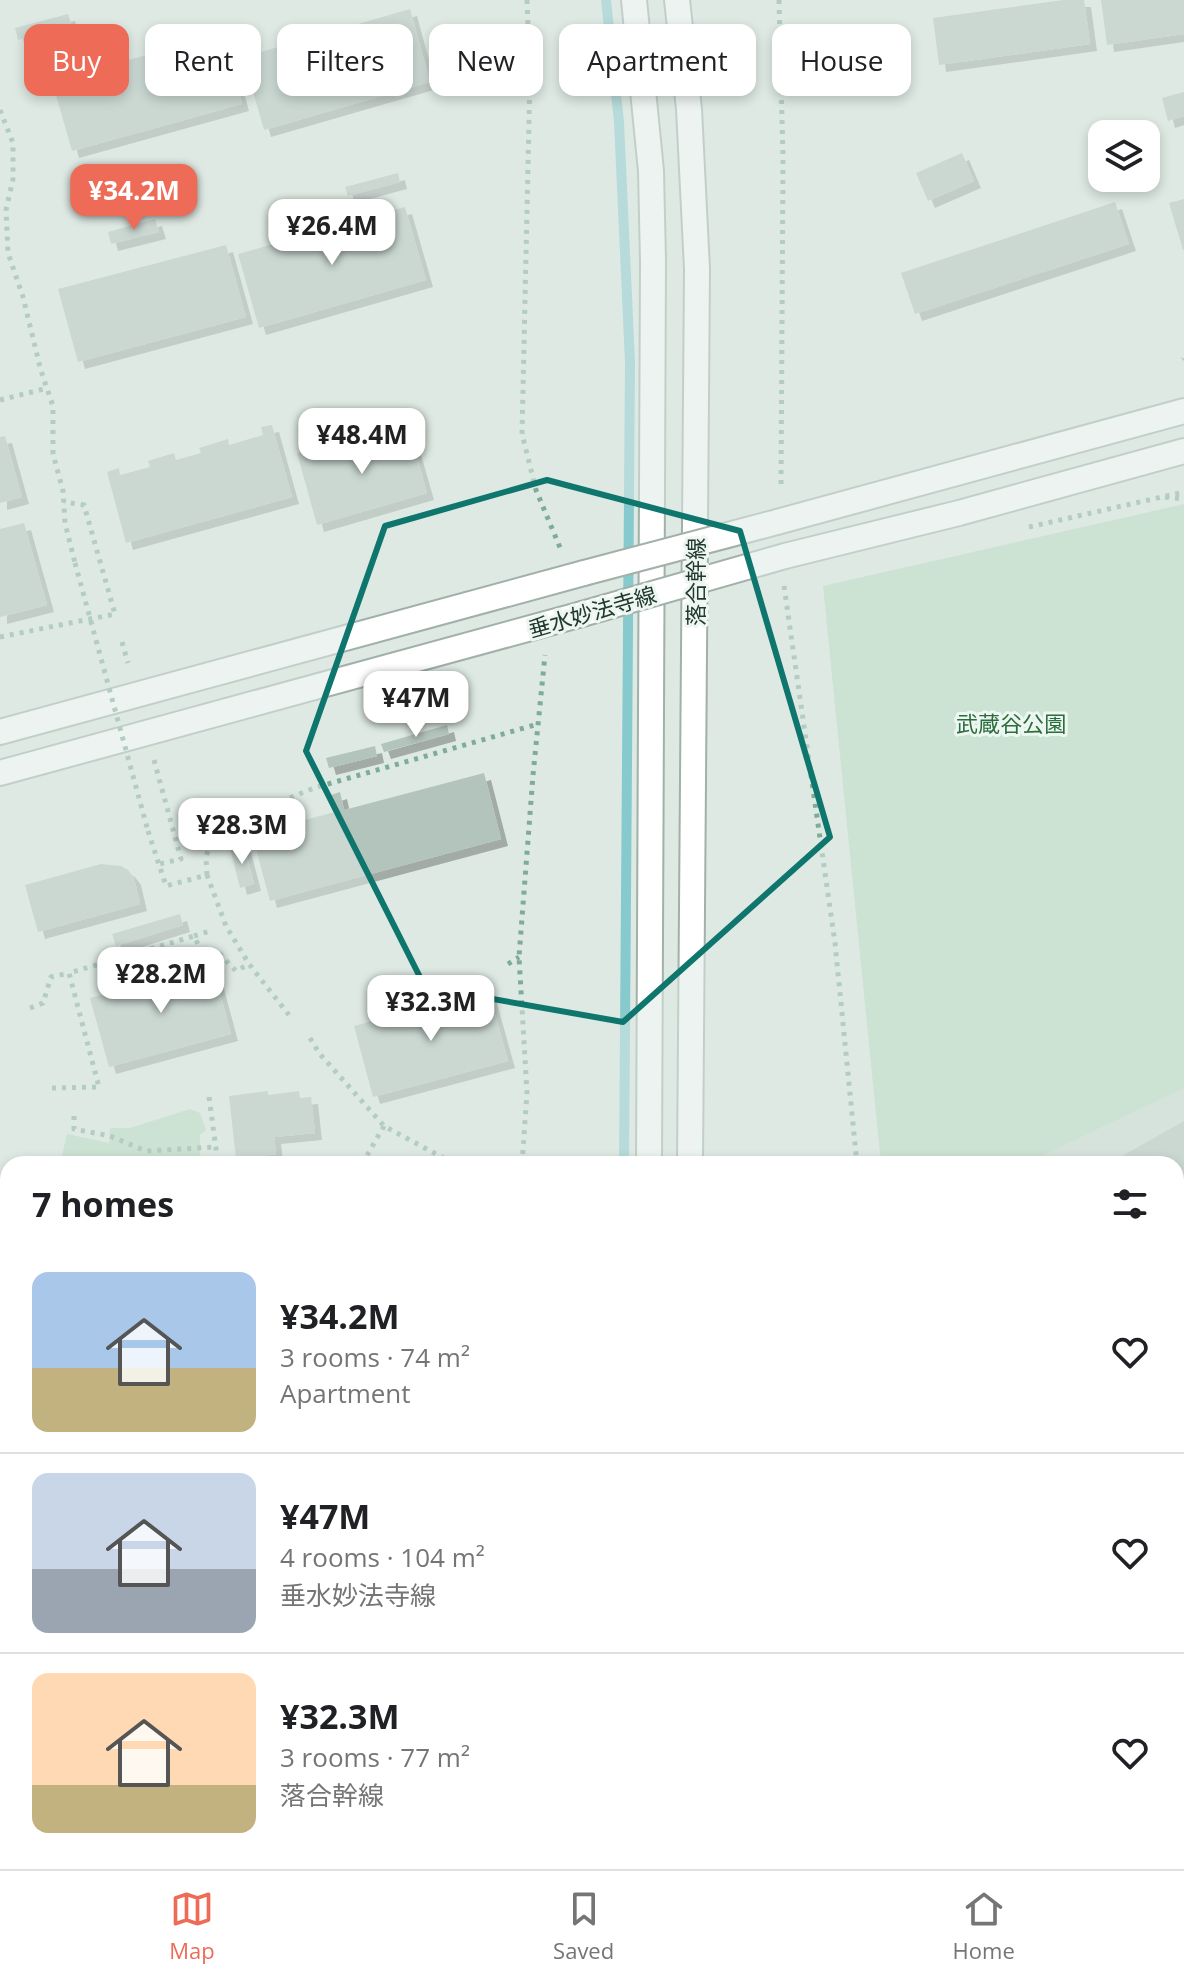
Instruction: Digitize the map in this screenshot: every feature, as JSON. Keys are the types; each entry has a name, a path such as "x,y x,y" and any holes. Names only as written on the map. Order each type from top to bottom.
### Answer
{"street":[{"name":"落合幹線","path":"634,0 651,171 653,261 649,1156"},
{"name":"落合幹線","path":"677,0 689,109 697,269 690,1156"},
{"name":"垂水妙法寺線","path":"0,732 1184,411"},
{"name":"垂水妙法寺線","path":"0,773 582,614 784,566 959,513 1184,451"}],"path":[{"path":"527,0 530,77 522,434 536,490 562,551"},
{"path":"779,0 783,201 781,490"},
{"path":"0,110 13,143 13,179 6,210 8,253 53,406 53,454 75,563 148,831 166,886 207,875"},
{"path":"0,400 48,388"},
{"path":"1160,496 1184,499"},
{"path":"0,637 115,614 84,505 64,502"},
{"path":"784,566 835,943 856,1156"},
{"path":"122,642 128,663"},
{"path":"523,1156 527,1093 519,957 545,655"},
{"path":"292,1019 249,964 226,926 207,875 206,858 213,829 314,788 538,724"},
{"path":"155,766 181,859 159,864"},
{"path":"30,1008 43,1003 51,977 213,930"},
{"path":"194,936 201,950 217,951 236,971 249,964"},
{"path":"508,964 519,957"},
{"path":"52,1088 99,1087 69,973"},
{"path":"310,1038 319,1053 384,1126 436,1156"},
{"path":"209,1097 217,1156"},
{"path":"74,1116 74,1129 110,1136 146,1151 216,1147"},
{"path":"367,1156 384,1126"}],"highlighted area":[{"path":"547,480 740,531 830,837 623,1022 425,987 306,751 385,526"}],"shaded area":[{"path":"1184,1088 1184,1156 1042,1156"}],"green space":[{"name":"武蔵谷公園","path":"1184,504 1184,1088 1042,1156 880,1156 823,586"},
{"path":"190,1109 200,1113 206,1130 200,1135 200,1156 62,1156 67,1134 109,1143 110,1128 130,1128"}],"building":[{"path":"1063,0 1084,0 1090,44 939,65 933,18"},
{"path":"1101,0 1184,0 1184,34 1107,45"},
{"path":"410,9 429,82 413,87 413,24 358,24"},
{"path":"68,14 71,24 30,24"},
{"path":"24,26 24,38 18,40 15,28"},
{"path":"277,47 277,96 382,96 264,130 254,96 261,96 261,52"},
{"path":"145,55 145,96 240,96 242,104 72,151 56,96 129,96 129,60"},
{"path":"1184,92 1184,116 1168,121 1162,98"},
{"path":"962,153 974,181 928,201 916,173"},
{"path":"398,173 400,182 348,196 345,187"},
{"path":"1184,199 1184,250 1183,250 1169,203"},
{"path":"1115,202 1129,244 915,314 901,273"},
{"path":"405,207 426,280 259,328 238,254"},
{"path":"155,219 159,232 111,244 108,232"},
{"path":"226,245 246,317 78,362 58,289"},
{"path":"407,423 427,493 317,525 297,453 309,450 311,457 344,448 342,441 365,435 368,442 398,434 396,426"},
{"path":"272,425 292,497 126,543 107,472 119,468 120,475 150,467 148,461 174,453 176,460 201,453 199,448 228,439 229,445 263,435 261,427"},
{"path":"5,436 22,497 0,503 0,437"},
{"path":"24,523 47,605 0,617 0,529"},
{"path":"447,725 449,734 384,752 381,744"},
{"path":"375,746 377,756 329,768 326,758"},
{"path":"484,773 501,839 270,901 252,834 335,812 331,795 340,792 344,810"},
{"path":"244,845 254,884 240,888 230,848"},
{"path":"101,864 128,870 134,878 140,904 38,932 25,885"},
{"path":"180,914 183,925 116,946 112,934"},
{"path":"180,955 184,971 212,963 231,1034 109,1067 90,998 174,975 169,958"},
{"path":"488,989 508,1061 373,1097 354,1026"},
{"path":"299,1091 300,1098 311,1097 315,1133 274,1137 276,1154 236,1156 229,1096"},
{"path":"1184,1121 1184,1156 1122,1156"}],"waterway":[{"path":"606,0 619,122 630,362 624,1156"}]}
